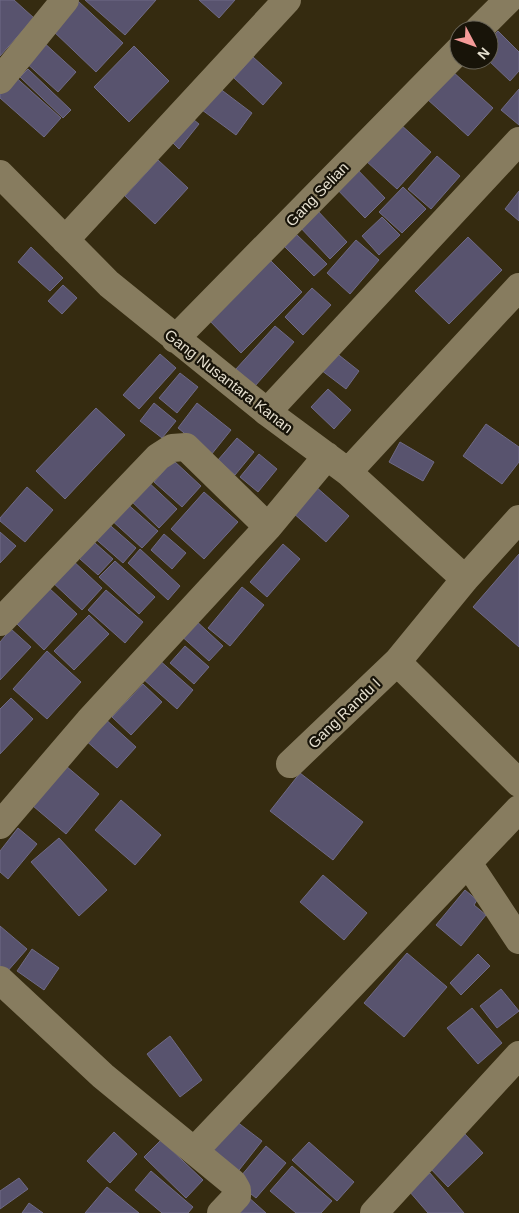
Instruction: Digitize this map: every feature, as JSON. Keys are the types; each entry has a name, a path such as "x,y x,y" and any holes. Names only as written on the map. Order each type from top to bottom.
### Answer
{"street":[{"path":"0,80 65,0"},
{"path":"65,240 287,0"},
{"path":"488,20 508,0"},
{"name":"Gang Selian","path":"175,339 449,60"},
{"path":"267,412 519,141"},
{"name":"Gang Nusantara Kanan","path":"5,189 65,240 109,284 175,339 267,412 338,464 465,579"},
{"path":"0,825 89,721 268,527 338,464 519,287"},
{"path":"0,622 158,457 172,448 186,448 268,527"},
{"name":"Gang Randu I","path":"290,764 398,662 465,579 519,519"},
{"path":"398,662 519,782"},
{"path":"195,1150 519,809"},
{"path":"468,863 519,940"},
{"path":"0,980 103,1076 233,1183 237,1190 237,1196 221,1213"},
{"path":"374,1213 519,1056"}],"building":[{"path":"0,0 14,0 34,18 0,56"},
{"path":"85,0 156,0 125,35"},
{"path":"199,0 235,0 219,18"},
{"path":"78,1 123,43 96,72 51,29"},
{"path":"499,32 519,52 519,71 510,81 498,70"},
{"path":"41,40 76,72 58,92 23,60"},
{"path":"134,46 169,81 129,122 94,87"},
{"path":"253,57 282,83 263,105 234,78"},
{"path":"28,69 71,110 63,118 20,77"},
{"path":"452,71 493,108 468,136 427,99"},
{"path":"11,73 61,118 44,137 0,98 0,85"},
{"path":"215,85 252,113 236,135 198,107"},
{"path":"519,89 519,125 501,110"},
{"path":"189,116 199,124 179,149 169,139"},
{"path":"400,124 431,152 397,189 366,161"},
{"path":"437,156 460,176 431,209 408,189"},
{"path":"158,160 188,188 155,224 125,196"},
{"path":"352,164 385,198 365,218 331,183"},
{"path":"403,187 426,209 402,233 379,212"},
{"path":"519,191 519,221 505,209"},
{"path":"316,209 347,242 330,259 298,225"},
{"path":"382,217 400,235 379,255 362,236"},
{"path":"294,232 327,264 314,276 282,244"},
{"path":"468,237 502,270 449,324 415,291"},
{"path":"356,240 379,260 350,294 327,273"},
{"path":"31,247 63,278 50,291 18,262"},
{"path":"267,257 302,292 241,353 207,318"},
{"path":"63,285 77,298 62,314 48,301"},
{"path":"312,288 331,305 303,335 285,317"},
{"path":"275,326 294,342 255,386 236,369"},
{"path":"335,352 359,371 346,389 321,370"},
{"path":"160,354 176,368 139,409 123,395"},
{"path":"180,373 198,387 177,413 159,398"},
{"path":"328,389 351,410 334,429 311,407"},
{"path":"154,403 176,421 162,438 140,421"},
{"path":"197,403 231,430 211,455 178,428"},
{"path":"96,408 125,435 65,499 36,471"},
{"path":"486,424 519,447 519,462 502,484 463,456"},
{"path":"237,438 254,452 235,475 218,460"},
{"path":"400,442 434,462 423,481 389,462"},
{"path":"259,454 277,469 258,492 240,477"},
{"path":"173,460 201,486 182,507 154,482"},
{"path":"145,479 177,509 159,528 127,497"},
{"path":"315,486 349,516 326,542 292,512"},
{"path":"27,487 53,510 25,542 0,521 0,518"},
{"path":"204,492 238,522 204,559 171,529"},
{"path":"124,501 158,531 142,548 109,518"},
{"path":"104,520 136,548 123,563 91,535"},
{"path":"0,532 16,546 0,563"},
{"path":"164,534 186,553 172,569 151,550"},
{"path":"86,535 113,559 98,575 71,551"},
{"path":"283,544 300,559 267,597 250,582"},
{"path":"140,549 180,586 168,600 128,563"},
{"path":"519,554 519,647 473,607"},
{"path":"70,558 102,588 82,610 50,580"},
{"path":"115,561 155,597 139,614 99,577"},
{"path":"242,587 264,605 230,646 208,628"},
{"path":"49,588 77,614 44,650 17,624"},
{"path":"106,590 143,622 125,643 88,610"},
{"path":"89,615 109,634 74,670 54,651"},
{"path":"192,617 223,646 209,661 178,633"},
{"path":"11,629 31,647 0,680 0,642"},
{"path":"185,646 209,667 194,684 170,663"},
{"path":"47,651 81,682 47,719 13,689"},
{"path":"158,659 193,690 177,709 142,678"},
{"path":"143,684 162,702 131,735 112,717"},
{"path":"11,698 33,719 0,754 0,709"},
{"path":"103,717 136,747 117,768 84,739"},
{"path":"66,766 99,794 66,834 33,806"},
{"path":"300,773 363,822 333,860 270,811"},
{"path":"121,800 161,835 135,865 95,830"},
{"path":"18,828 37,844 8,879 0,872 0,851"},
{"path":"59,838 107,890 79,916 31,862"},
{"path":"323,875 367,913 344,940 300,902"},
{"path":"465,890 477,900 474,905 486,915 461,946 436,925"},
{"path":"0,926 27,949 6,973 0,968"},
{"path":"32,949 59,968 44,990 17,971"},
{"path":"407,953 447,987 404,1037 364,1003"},
{"path":"478,954 490,966 461,995 450,983"},
{"path":"501,989 519,1011 497,1028 480,1006"},
{"path":"472,1008 502,1043 478,1064 447,1028"},
{"path":"170,1036 202,1080 180,1097 147,1054"},
{"path":"228,1115 262,1141 236,1174 203,1148"},
{"path":"114,1132 137,1154 110,1183 87,1161"},
{"path":"463,1132 483,1153 448,1187 428,1166"},
{"path":"161,1140 203,1180 186,1198 144,1157"},
{"path":"309,1142 354,1182 337,1201 292,1160"},
{"path":"266,1146 286,1163 256,1198 236,1182"},
{"path":"292,1166 332,1201 321,1213 296,1213 270,1191"},
{"path":"151,1171 193,1207 188,1213 162,1213 135,1190"},
{"path":"430,1173 464,1213 428,1213 409,1191"},
{"path":"19,1178 28,1189 0,1209 0,1191"},
{"path":"107,1187 139,1213 85,1213"},
{"path":"247,1196 266,1213 233,1213"},
{"path":"29,1203 43,1213 22,1213"}]}
